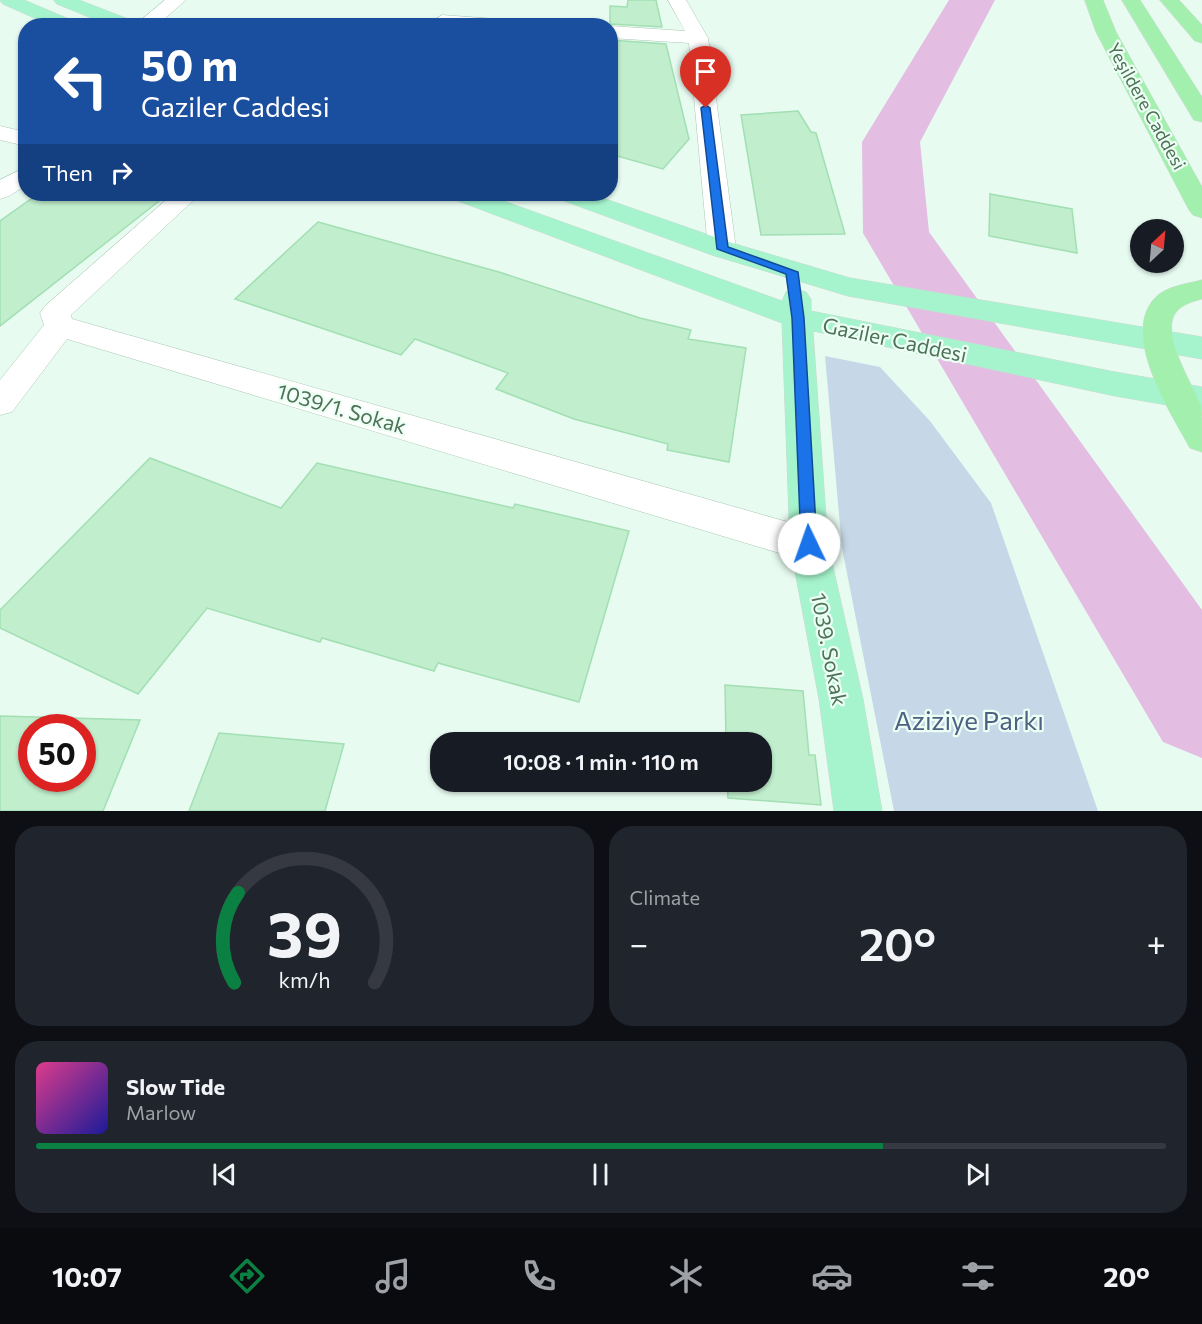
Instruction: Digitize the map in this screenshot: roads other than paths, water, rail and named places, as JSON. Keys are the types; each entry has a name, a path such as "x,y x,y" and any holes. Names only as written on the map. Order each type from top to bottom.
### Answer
{"highway":[{"path":"1080,0 1106,32"},
{"name":"Yeşildere Caddesi","path":"1094,0 1106,32 1202,210"},
{"name":"Yeşildere Caddesi","path":"1131,0 1202,115"},
{"path":"1169,0 1202,37"},
{"path":"1202,289 1187,293 1164,305 1157,320 1158,342 1191,397 1202,439"}],"main road":[{"path":"9,0 51,18"},
{"path":"63,0 109,18"},
{"name":"Gaziler Caddesi","path":"481,201 798,318 1072,376 1191,397"},
{"name":"Gaziler Caddesi","path":"588,201 722,249 792,272 848,287 1202,348"},
{"name":"1039. Sokak","path":"792,272 798,318 809,544 841,699 858,811"}],"street":[{"path":"153,18 177,0"},
{"path":"443,18 458,0"},
{"path":"677,0 698,38 722,249"},
{"path":"618,33 698,38"},
{"path":"0,133 18,137"},
{"path":"0,191 18,179"},
{"path":"0,403 60,326 55,313 180,201"},
{"name":"1039/1. Sokak","path":"60,326 809,544"}],"waterway":[{"path":"972,0 891,142 896,233 1202,703"}],"park label":[{"name":"Aziziye Parkı","path":"969,719"}]}
